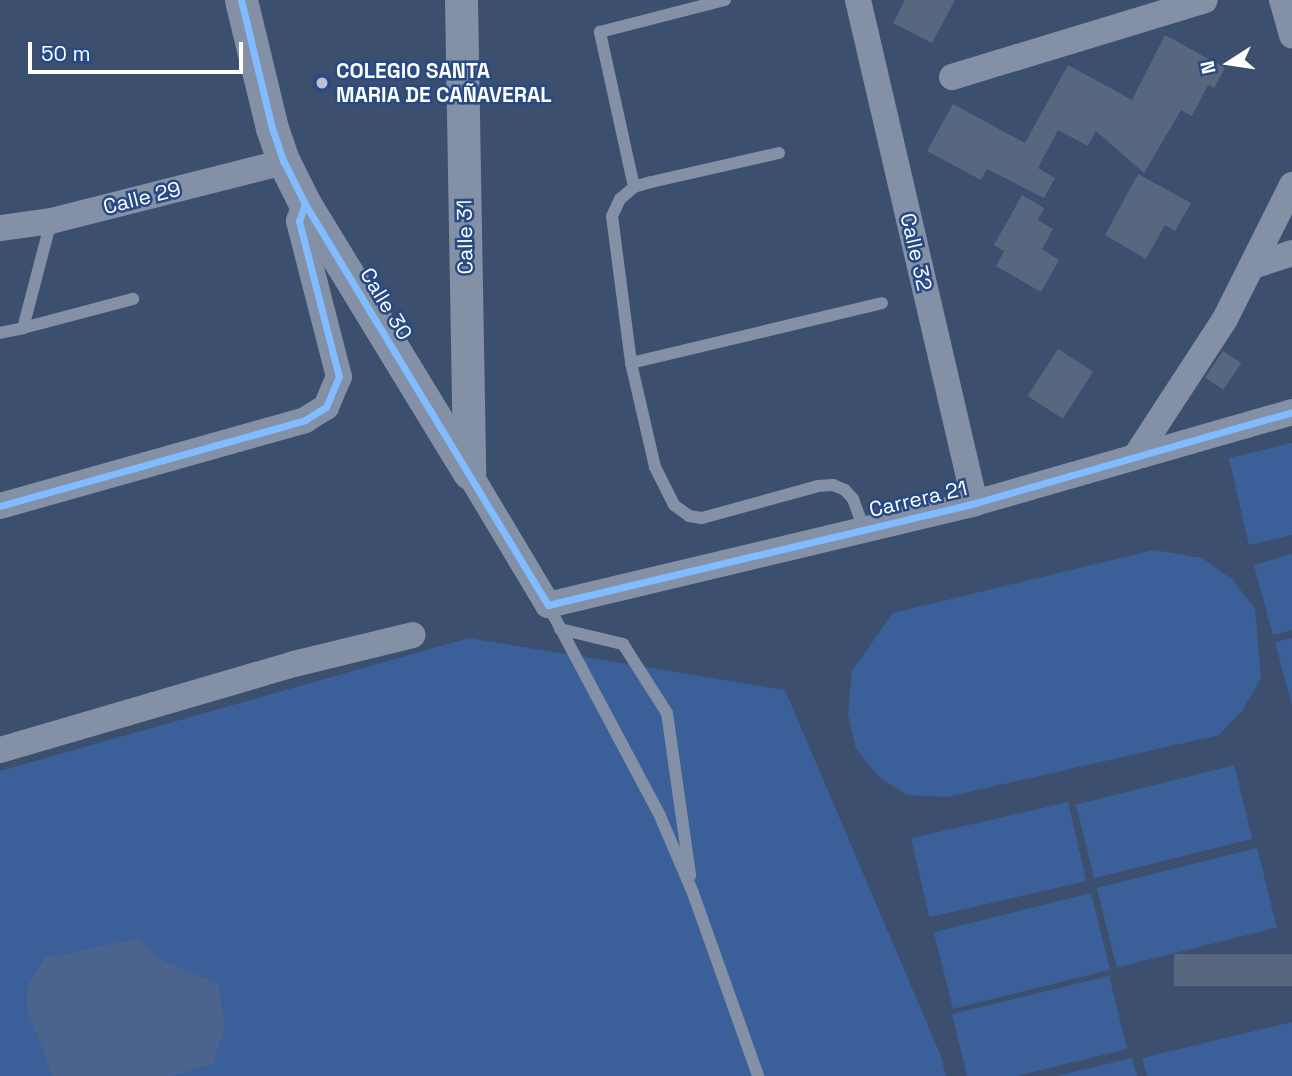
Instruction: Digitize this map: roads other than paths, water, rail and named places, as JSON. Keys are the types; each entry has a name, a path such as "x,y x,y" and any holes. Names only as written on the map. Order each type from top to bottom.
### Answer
{"street":[{"name":"Calle 30","path":"242,0 272,128 284,162 306,204 554,617"},
{"name":"Calle 31","path":"461,0 469,473"},
{"name":"Calle 32","path":"858,0 975,503"},
{"path":"952,77 1205,0"},
{"path":"1282,0 1292,36"},
{"name":"Calle 29","path":"0,228 51,221 284,162"},
{"path":"1135,457 1224,319 1292,185"},
{"path":"0,506 305,420 327,407 339,377 299,221 306,204"},
{"path":"1253,266 1292,253"},
{"name":"Carrera 21","path":"554,617 864,529 975,503 1292,412"},
{"path":"0,750 295,664 413,635"}],"lane":[{"path":"634,187 600,32 725,0"},
{"path":"779,153 634,187 620,199 612,216 631,363 655,467 674,505 689,516 702,518 818,486 833,485 845,490 853,499 864,529"},
{"path":"23,328 51,221"},
{"path":"0,333 133,299"},
{"path":"631,363 882,303"},
{"path":"554,617 660,816 693,893 758,1076"},
{"path":"554,617 623,644 667,713 693,893"}],"place":[{"name":"COLEGIO SANTA MARIA DE CAÑAVERAL","path":"322,83"}]}
